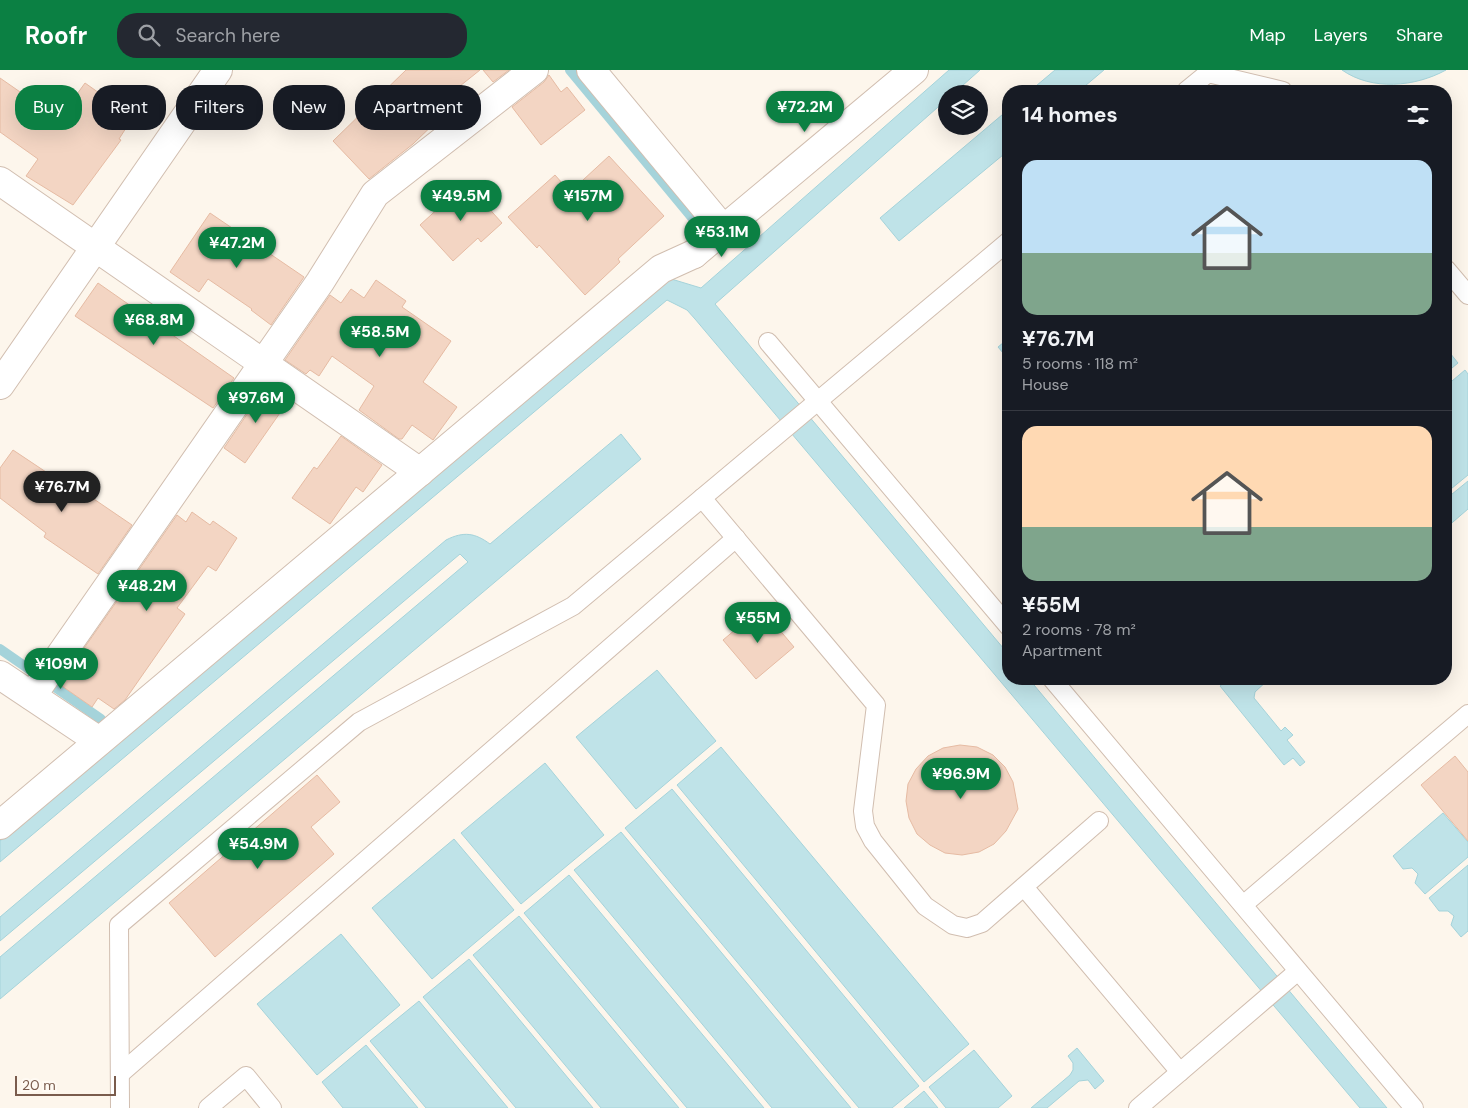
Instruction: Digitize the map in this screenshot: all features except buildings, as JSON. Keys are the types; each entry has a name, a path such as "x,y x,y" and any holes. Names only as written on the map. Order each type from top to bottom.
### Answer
{"street":[{"path":"0,385 218,70"},
{"path":"32,696 320,282 375,194 534,70"},
{"path":"591,70 724,229"},
{"path":"0,825 661,269 694,254 914,70"},
{"path":"0,181 420,472"},
{"path":"0,675 99,741"}],"lane":[{"path":"1193,85 1208,73 1258,85"},
{"path":"120,1108 119,925 359,722 573,606 1002,246"},
{"path":"1452,276 1468,295"},
{"path":"768,342 812,406 1002,619"},
{"path":"702,498 876,705 863,811 865,826 873,841 925,906 953,925 967,928 982,923 1099,821"},
{"path":"120,1074 736,538"},
{"path":"1057,685 1414,1108"},
{"path":"1243,905 1468,714"},
{"path":"1024,887 1180,1072"},
{"path":"1138,1108 1298,971"},
{"path":"208,1108 246,1076 272,1108"}],"water":[{"path":"949,70 980,70 963,85 938,85 938,107 715,304 1002,647 1002,683 695,319 687,310 667,300 0,862 0,841 668,278 701,288"},
{"path":"1055,70 1104,70 1086,85 1037,85"},
{"path":"1342,70 1446,70 1434,76 1407,83 1380,84 1354,77"},
{"path":"1002,115 1002,156 899,241 880,218 978,135 988,135 988,127"},
{"path":"1002,344 1002,352 998,347"},
{"path":"1452,356 1458,363 1452,368"},
{"path":"1465,370 1468,374 1468,475 1452,488 1452,381"},
{"path":"621,434 641,459 0,999 0,957 468,562 460,554 0,941 0,917 446,540 458,535 469,534 479,537 490,544"},
{"path":"1468,481 1468,509 1452,523 1452,494"},
{"path":"657,670 716,741 636,809 576,737"},
{"path":"1003,685 1034,685 1387,1108 1360,1108"},
{"path":"1263,685 1255,692 1254,698 1281,731 1285,727 1293,735 1287,740 1305,762 1300,766 1293,758 1284,765 1220,686"},
{"path":"721,747 969,1044 924,1082 677,785"},
{"path":"545,763 604,835 521,904 461,833"},
{"path":"672,789 919,1086 892,1108 859,1108 625,828"},
{"path":"1443,813 1468,842 1468,857 1425,894 1415,883 1418,874 1412,868 1403,869 1393,856"},
{"path":"621,832 851,1108 772,1108 574,870"},
{"path":"454,839 514,910 432,979 372,908"},
{"path":"1468,865 1468,931 1461,937 1451,925 1454,916 1448,911 1439,911 1429,898"},
{"path":"569,875 764,1108 687,1108 524,913"},
{"path":"519,916 679,1108 601,1108 473,955"},
{"path":"341,934 400,1005 317,1075 257,1004"},
{"path":"469,959 593,1108 516,1108 423,997"},
{"path":"419,1001 508,1108 426,1108 370,1041"},
{"path":"366,1045 418,1108 343,1108 322,1082"},
{"path":"1077,1048 1104,1081 1095,1089 1088,1080 1079,1081 1047,1108 1031,1108 1070,1075 1073,1070 1073,1063 1068,1056"},
{"path":"974,1050 1012,1096 998,1108 946,1108 929,1087"},
{"path":"924,1091 938,1108 904,1108"}],"waterway":[{"path":"570,70 695,221"},
{"path":"0,649 36,674"},
{"path":"49,683 101,719"}]}
